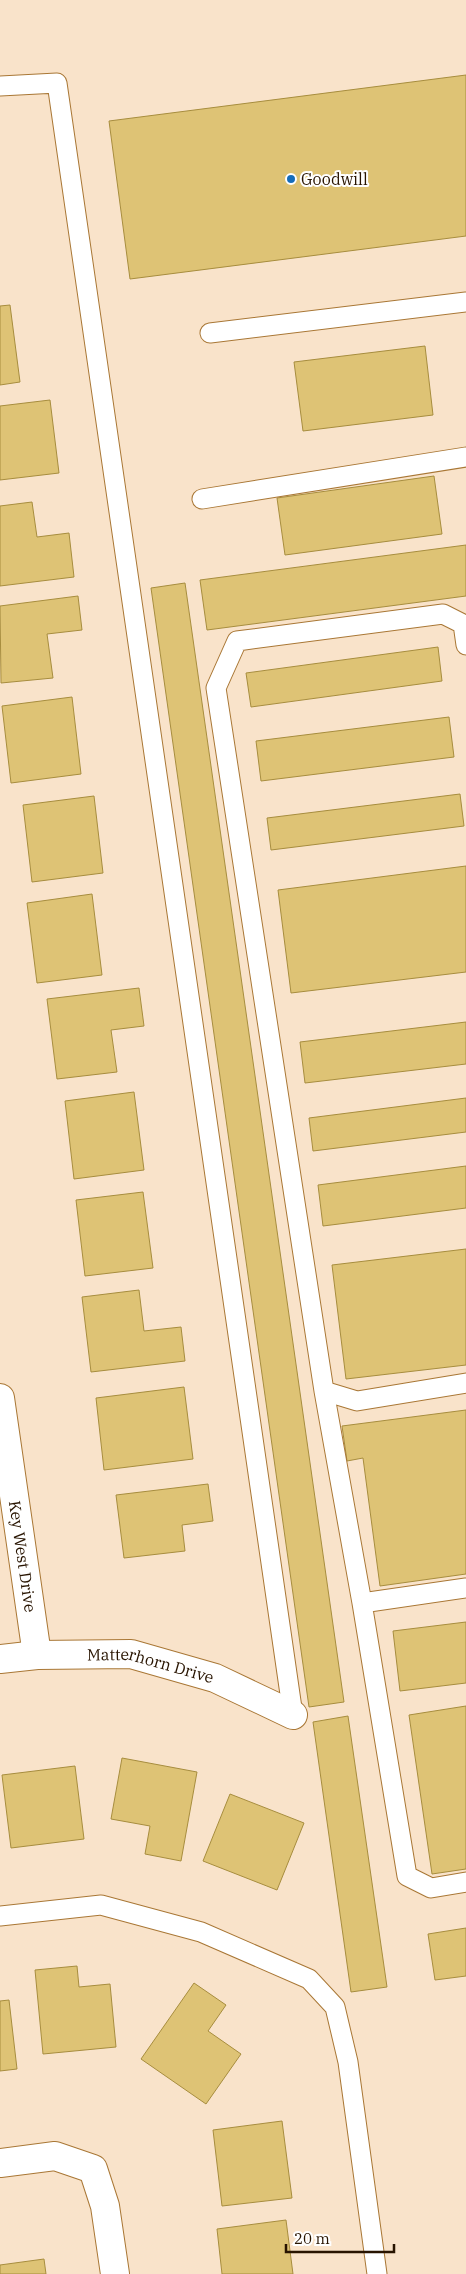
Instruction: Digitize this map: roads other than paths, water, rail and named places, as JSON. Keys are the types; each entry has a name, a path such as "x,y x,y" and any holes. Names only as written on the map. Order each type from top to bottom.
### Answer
{"street":[{"name":"Key West Drive","path":"1,1410 37,1655"},
{"name":"Matterhorn Drive","path":"0,1659 37,1655 131,1654 215,1678 293,1714"},
{"path":"0,2164 55,2156 92,2169 105,2206 115,2274"}],"lane":[{"path":"0,86 57,83 293,1714"},
{"path":"210,334 466,302"},
{"path":"202,499 466,457"},
{"path":"466,645 463,624 443,614 237,641 216,688 324,1391 362,1603 407,1876 431,1888 466,1882"},
{"path":"324,1391 358,1401 466,1383"},
{"path":"362,1603 466,1588"},
{"path":"0,1916 102,1905 201,1932 308,1979 335,2007 348,2062 377,2274"}],"place":[{"name":"Goodwill","path":"291,179"}]}
